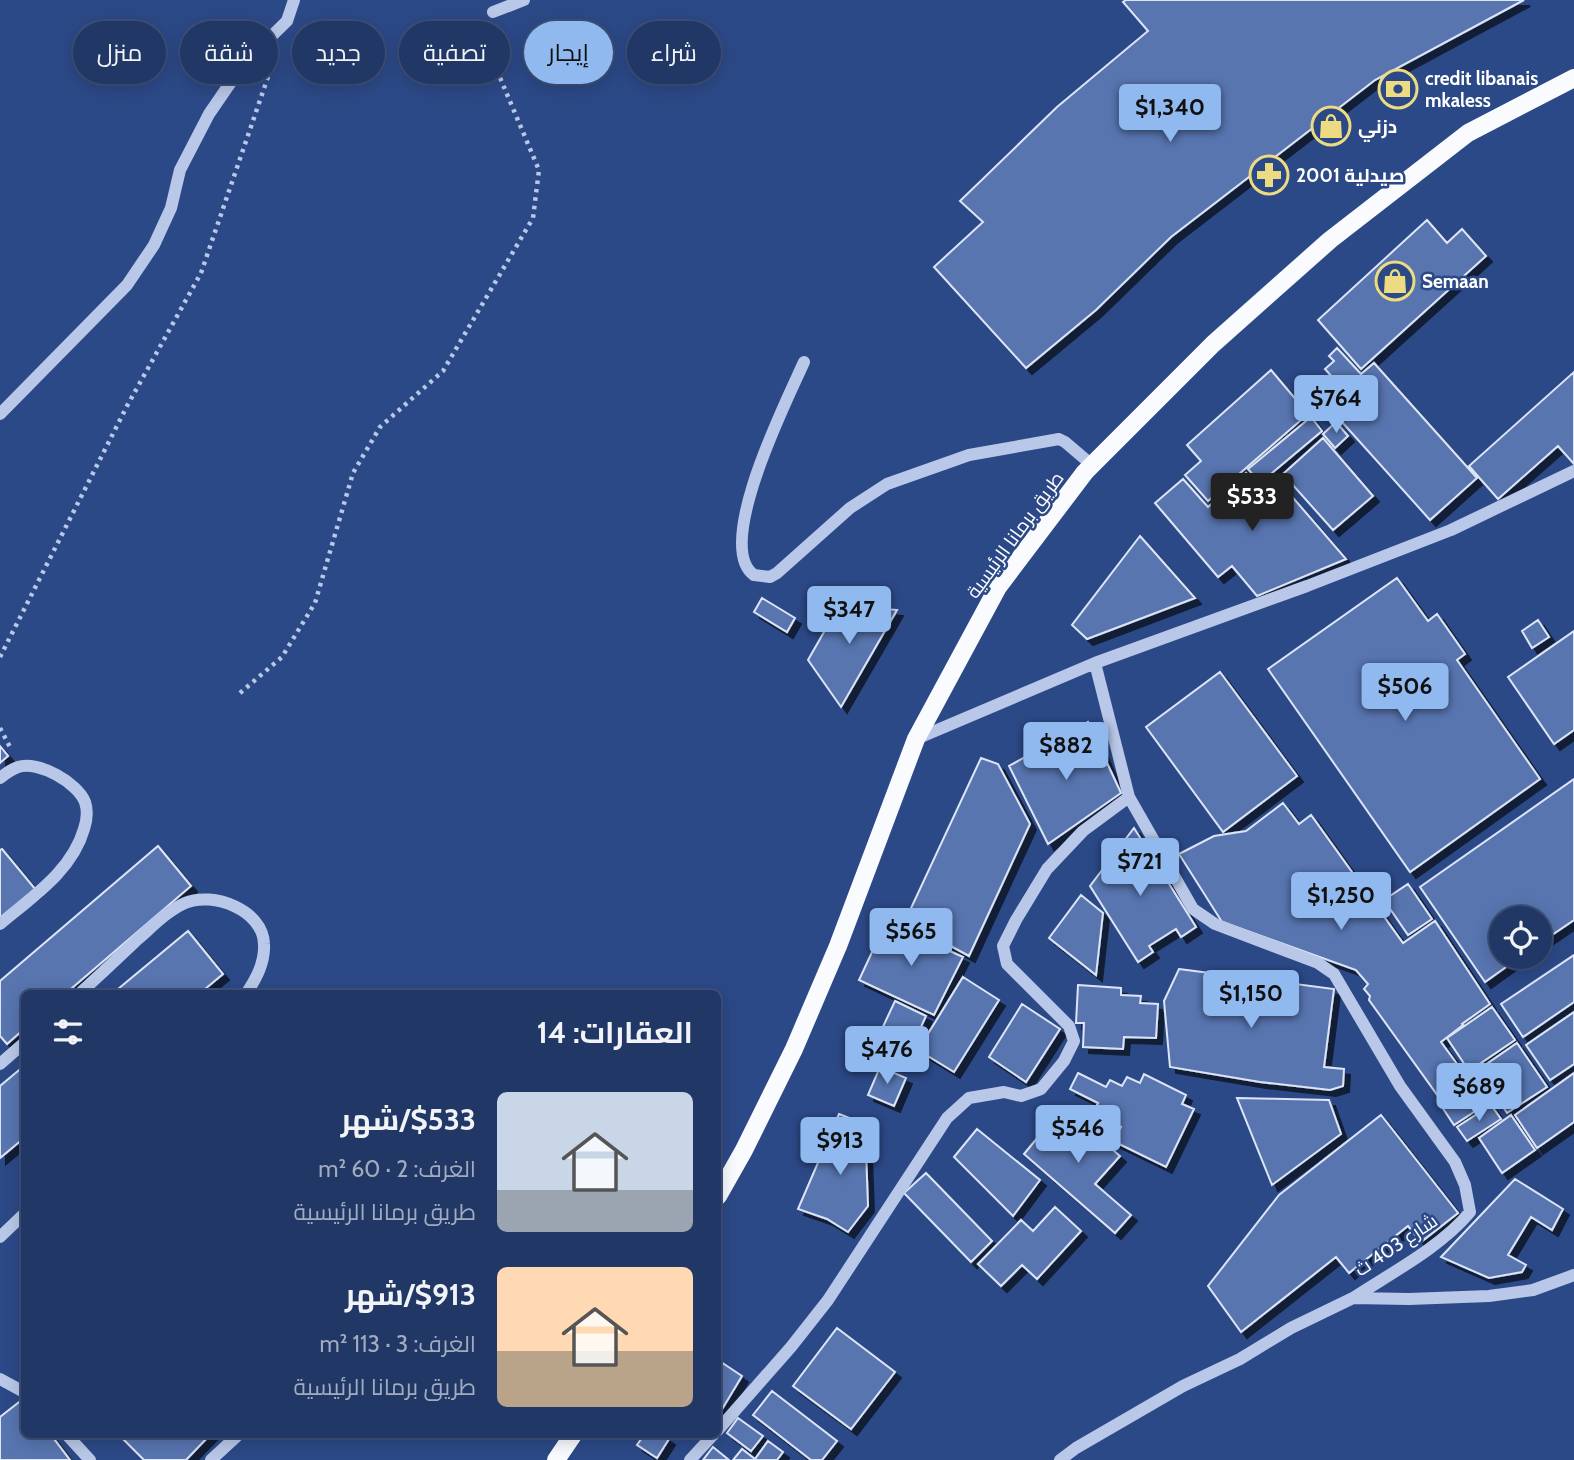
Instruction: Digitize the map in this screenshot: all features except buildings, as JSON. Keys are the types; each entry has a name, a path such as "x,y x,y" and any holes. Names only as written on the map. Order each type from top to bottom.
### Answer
{"main road":[{"name":"طريق برمانا الرئيسية","path":"721,1191 794,1049 838,946 916,739 998,587 1092,465 1213,344 1330,240 1468,133 1574,78"},
{"path":"556,1460 571,1438"}],"street":[{"path":"0,414 127,285 154,245 171,208 180,170 209,114 244,63 287,20 294,0"},
{"path":"493,12 524,0"},
{"path":"804,362 760,464 743,516 744,564 754,575 770,577 777,573 850,508 887,484 969,454 1059,439 1092,465"},
{"path":"916,739 1095,663 1451,530 1574,471"},
{"name":"شارع 403 ث","path":"1095,663 1129,797 1193,909 1215,924 1318,963 1334,974 1400,1086 1455,1162 1465,1185 1470,1212 1460,1224 1353,1298"},
{"path":"0,778 17,767 27,765 52,772 85,800 88,814 84,830 69,862 0,924"},
{"path":"721,1427 791,1348 828,1300 947,1118 969,1098 1004,1092 1021,1096 1041,1089 1064,1060 1074,1041 1069,1026 1007,964 1003,946 1047,869 1083,831 1129,797"},
{"path":"83,990 165,915 182,904 206,898 236,908 259,928 264,942 263,955 258,975 249,990"},
{"path":"0,1064 21,1046"},
{"path":"0,1237 21,1217"},
{"path":"1060,1460 1183,1386 1240,1359 1291,1328 1353,1298 1489,1296 1533,1290 1574,1275"},
{"path":"0,1379 21,1390"},
{"path":"70,1438 90,1460"},
{"path":"211,1460 235,1438"},
{"path":"690,1460 710,1438"}],"path":[{"path":"240,693 282,657 315,603 352,473 380,427 443,371 533,218 539,170 490,54 483,25 493,12"},
{"path":"0,657 127,406 201,274 287,20"}],"place":[{"name":"credit libanais mkaless","path":"1398,89"},
{"name":"دزني","path":"1331,126"},
{"name":"صيدلية 2001","path":"1269,175"},
{"name":"Semaan","path":"1395,281"}]}
